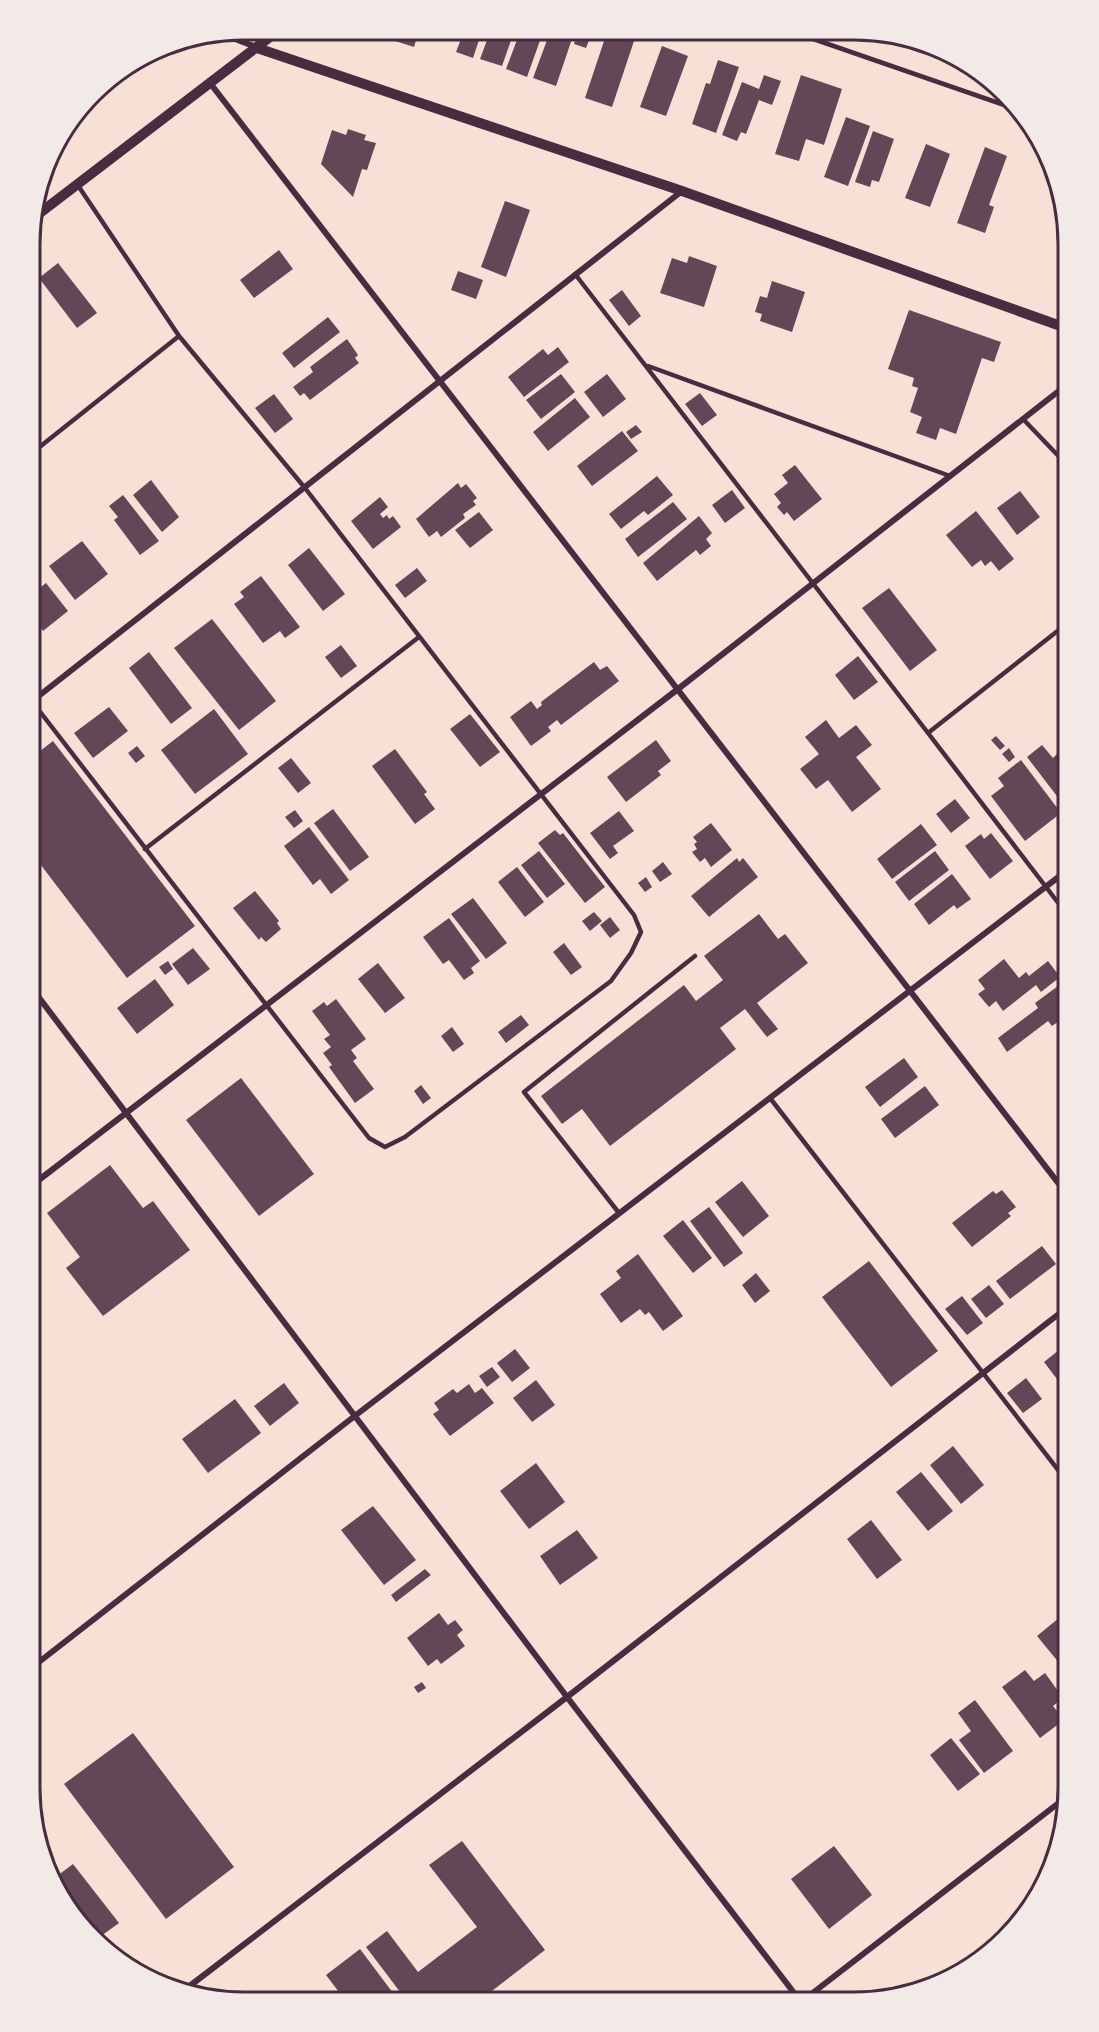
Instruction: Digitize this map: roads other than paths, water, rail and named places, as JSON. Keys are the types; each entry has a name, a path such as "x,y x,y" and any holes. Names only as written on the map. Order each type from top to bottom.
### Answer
{"street":[{"path":"239,41 682,191 1058,325"},
{"path":"43,210 266,41"},
{"path":"210,83 442,380 1058,1183"},
{"path":"40,695 682,191"},
{"path":"40,1179 678,689 1058,392"},
{"path":"40,1661 356,1415 1058,878"},
{"path":"40,999 567,1697 793,1992"},
{"path":"191,1985 567,1697 1058,1315"},
{"path":"814,1992 1058,1803"}],"lane":[{"path":"816,40 1002,104"},
{"path":"40,711 369,1138 385,1147 405,1137 611,981 631,953 641,932 634,915 305,488 179,336 77,184"},
{"path":"575,274 648,366 1058,903"},
{"path":"40,447 179,336"},
{"path":"648,366 950,476"},
{"path":"1023,419 1058,456"},
{"path":"928,733 1058,631"},
{"path":"145,849 419,637"},
{"path":"619,1213 524,1092 695,956"},
{"path":"770,1098 1058,1470"}]}
